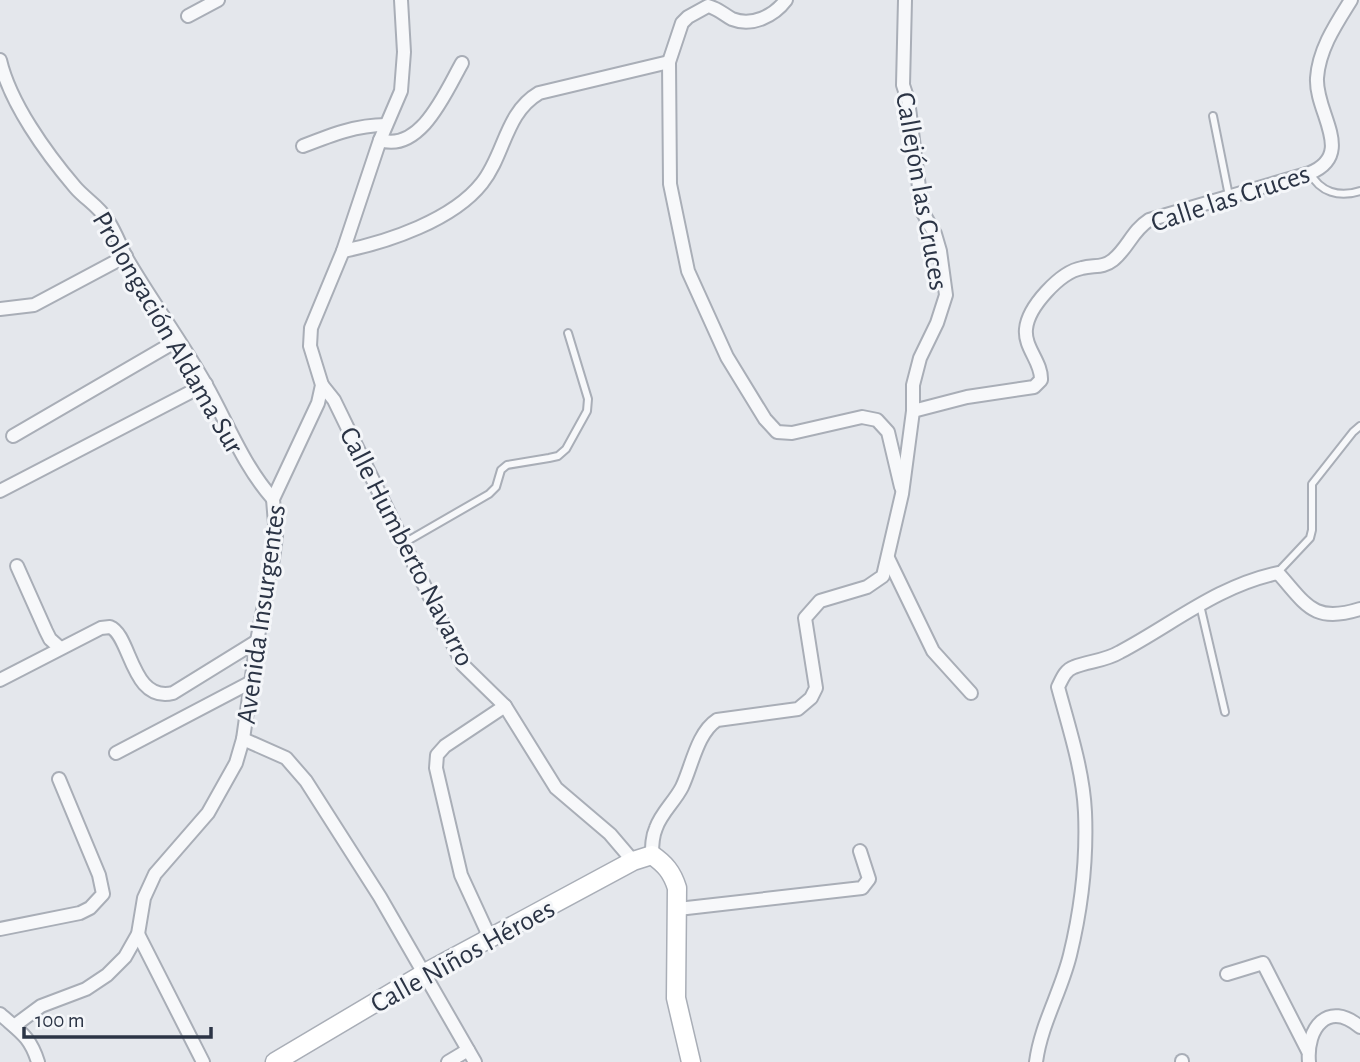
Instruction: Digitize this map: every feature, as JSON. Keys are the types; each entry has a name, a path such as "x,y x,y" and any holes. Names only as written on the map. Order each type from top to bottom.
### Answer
{"street":[{"path":"188,16 218,0"},
{"path":"322,385 310,346 311,328 343,251 380,140 401,91 404,52 401,0"},
{"path":"786,0 778,10 755,20 732,18 721,10 708,6 682,23 669,62 670,184 678,229 688,271 727,357 765,419 777,432 792,433 862,417 877,420 888,432 902,494"},
{"name":"Calle las Cruces","path":"913,411 967,397 1034,387 1041,380 1041,373 1027,341 1026,327 1040,299 1057,280 1069,272 1103,266 1114,259 1137,228 1149,220 1310,173 1326,165 1332,155 1332,140 1318,93 1317,77 1329,33 1351,0"},
{"name":"Callejón las Cruces","path":"652,855 657,825 682,788 710,724 717,720 798,709 806,704 816,688 816,678 806,618 820,601 867,587 883,576 902,494 913,411 913,385 920,359 937,323 946,295 946,281 937,243 922,211 908,100 903,85 908,1"},
{"name":"Prolongación Aldama Sur","path":"0,60 16,100 37,136 77,189 106,217 126,256 206,384 240,452 257,480 273,499"},
{"path":"343,251 399,236 448,212 466,198 483,183 515,116 527,100 540,93 669,62"},
{"path":"380,140 398,140 420,130 462,63"},
{"path":"303,146 340,132 369,125 386,125"},
{"path":"0,309 34,305 126,256"},
{"path":"13,436 178,340"},
{"path":"0,491 206,384"},
{"name":"Avenida Insurgentes","path":"13,1026 41,1006 86,989 107,975 125,957 138,934 144,898 155,874 208,813 236,763 243,739 257,641 273,559 276,536 273,499 318,402 322,385"},
{"name":"Calle Humberto Navarro","path":"322,385 334,400 463,665 505,706 556,788 610,834 633,861"},
{"path":"888,558 933,651 971,693"},
{"path":"17,566 50,639 60,648"},
{"path":"1036,1062 1044,1023 1070,957 1085,864 1085,811 1079,767 1058,687 1063,676 1073,667 1098,662 1119,653 1230,587 1278,573 1303,603 1316,611 1335,615 1360,610"},
{"path":"0,680 101,628 115,629 135,672 157,692 166,695 257,641"},
{"path":"116,754 253,681"},
{"path":"490,937 461,875 436,768 437,755 445,746 505,706"},
{"path":"243,739 286,758 306,781 425,973 471,1056 448,1062"},
{"path":"0,929 80,913 90,908 103,894 99,875 59,779"},
{"path":"678,909 853,890 867,884 869,880 860,851"},
{"path":"652,855 665,864 677,888 676,998 691,1062"},
{"name":"Calle Niños Héroes","path":"275,1062 490,937 633,861 652,855"},
{"path":"138,934 203,1062"},
{"path":"1227,974 1263,963 1308,1056"},
{"path":"0,1014 25,1034 34,1048 38,1062"},
{"path":"1308,1056 1315,1027 1332,1016 1343,1015 1360,1027"}],"lane":[{"path":"1213,116 1230,196"},
{"path":"1310,173 1316,185 1328,191 1340,195 1360,191"},
{"path":"404,543 489,494 496,487 501,470 507,465 558,456 566,449 587,411 588,399 568,333"},
{"path":"1278,573 1310,538 1312,484 1360,426"},
{"path":"1199,603 1226,712"}]}
